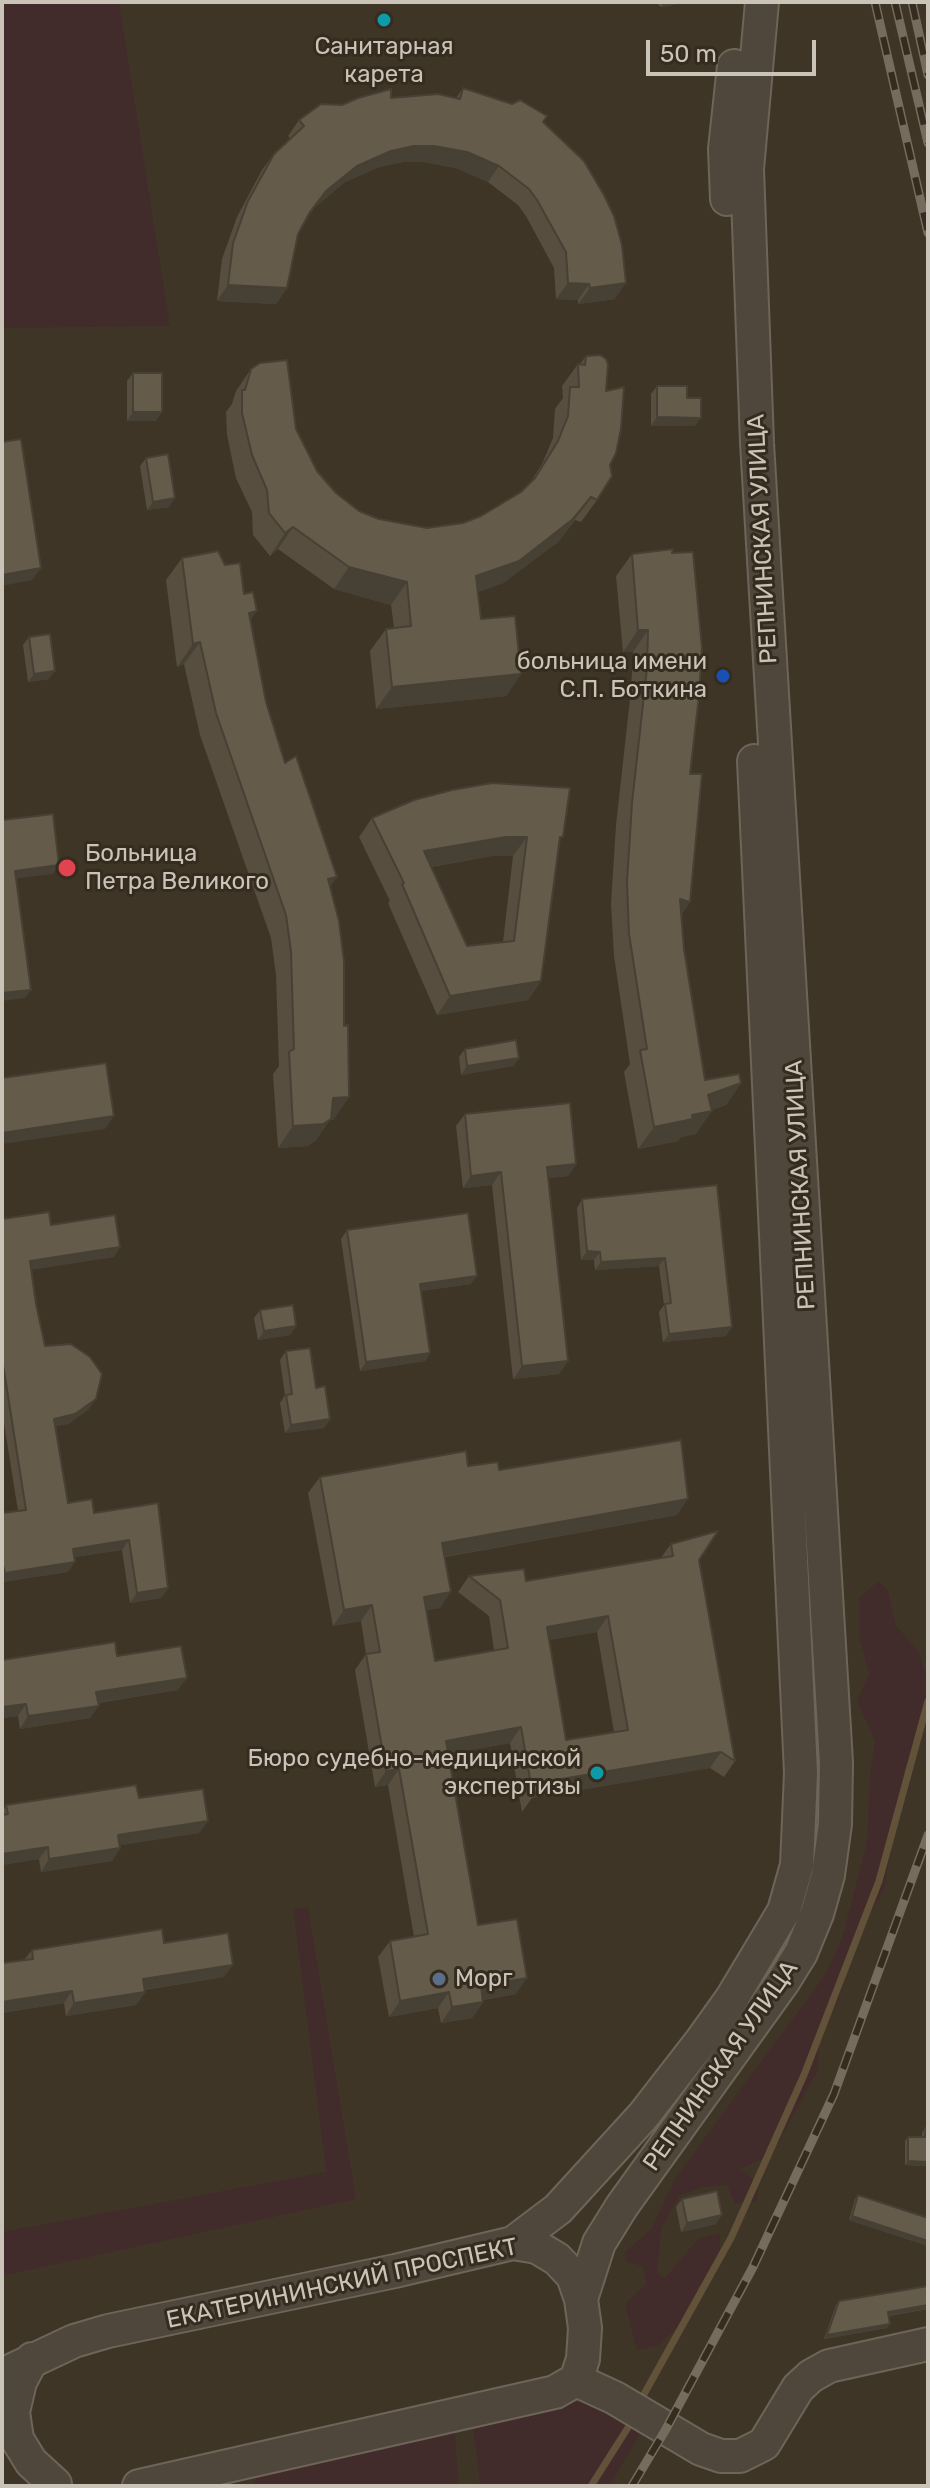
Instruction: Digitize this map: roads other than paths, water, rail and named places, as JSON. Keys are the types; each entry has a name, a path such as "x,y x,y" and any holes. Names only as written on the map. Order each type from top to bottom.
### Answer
{"street":[{"name":"РЕПНИНСКАЯ УЛИЦА","path":"513,2243 558,2209 643,2116 702,2040 732,1998 784,1911 797,1865 801,1823 801,1757 725,149 741,2"},
{"name":"РЕПНИНСКАЯ УЛИЦА","path":"581,2299 599,2243 622,2206 801,1953 828,1875 835,1824 836,1762 757,443 747,169 762,2"},
{"name":"ЕКАТЕРИНИНСКИЙ ПРОСПЕКТ","path":"2,2375 74,2341 108,2331 258,2301 513,2243 537,2247 557,2259 573,2276 581,2299 585,2344 576,2380"},
{"path":"139,2486 555,2392 576,2380 615,2398 701,2449 721,2456 740,2456 764,2444 798,2388 811,2376 829,2366 928,2344"},
{"path":"32,2359 20,2382 13,2412 17,2439 31,2462 64,2485"},
{"path":"2,2467 64,2485"}],"waterway":[{"path":"643,2396 731,2238 804,2075 879,1881 928,1701"},
{"path":"591,2486 629,2426"}],"railway":[{"path":"875,2 928,233"},
{"path":"895,2 928,143"},
{"path":"912,2 928,75"},
{"path":"632,2486 753,2267 834,2094 928,1835"}],"place":[{"name":"Санитарная карета","path":"384,20"},
{"name":"больница имени С.П. Боткина","path":"723,676"},
{"name":"Больница Петра Великого","path":"67,868"},
{"name":"Бюро судебно-медицинской экспертизы","path":"597,1773"},
{"name":"Морг","path":"439,1979"}]}
